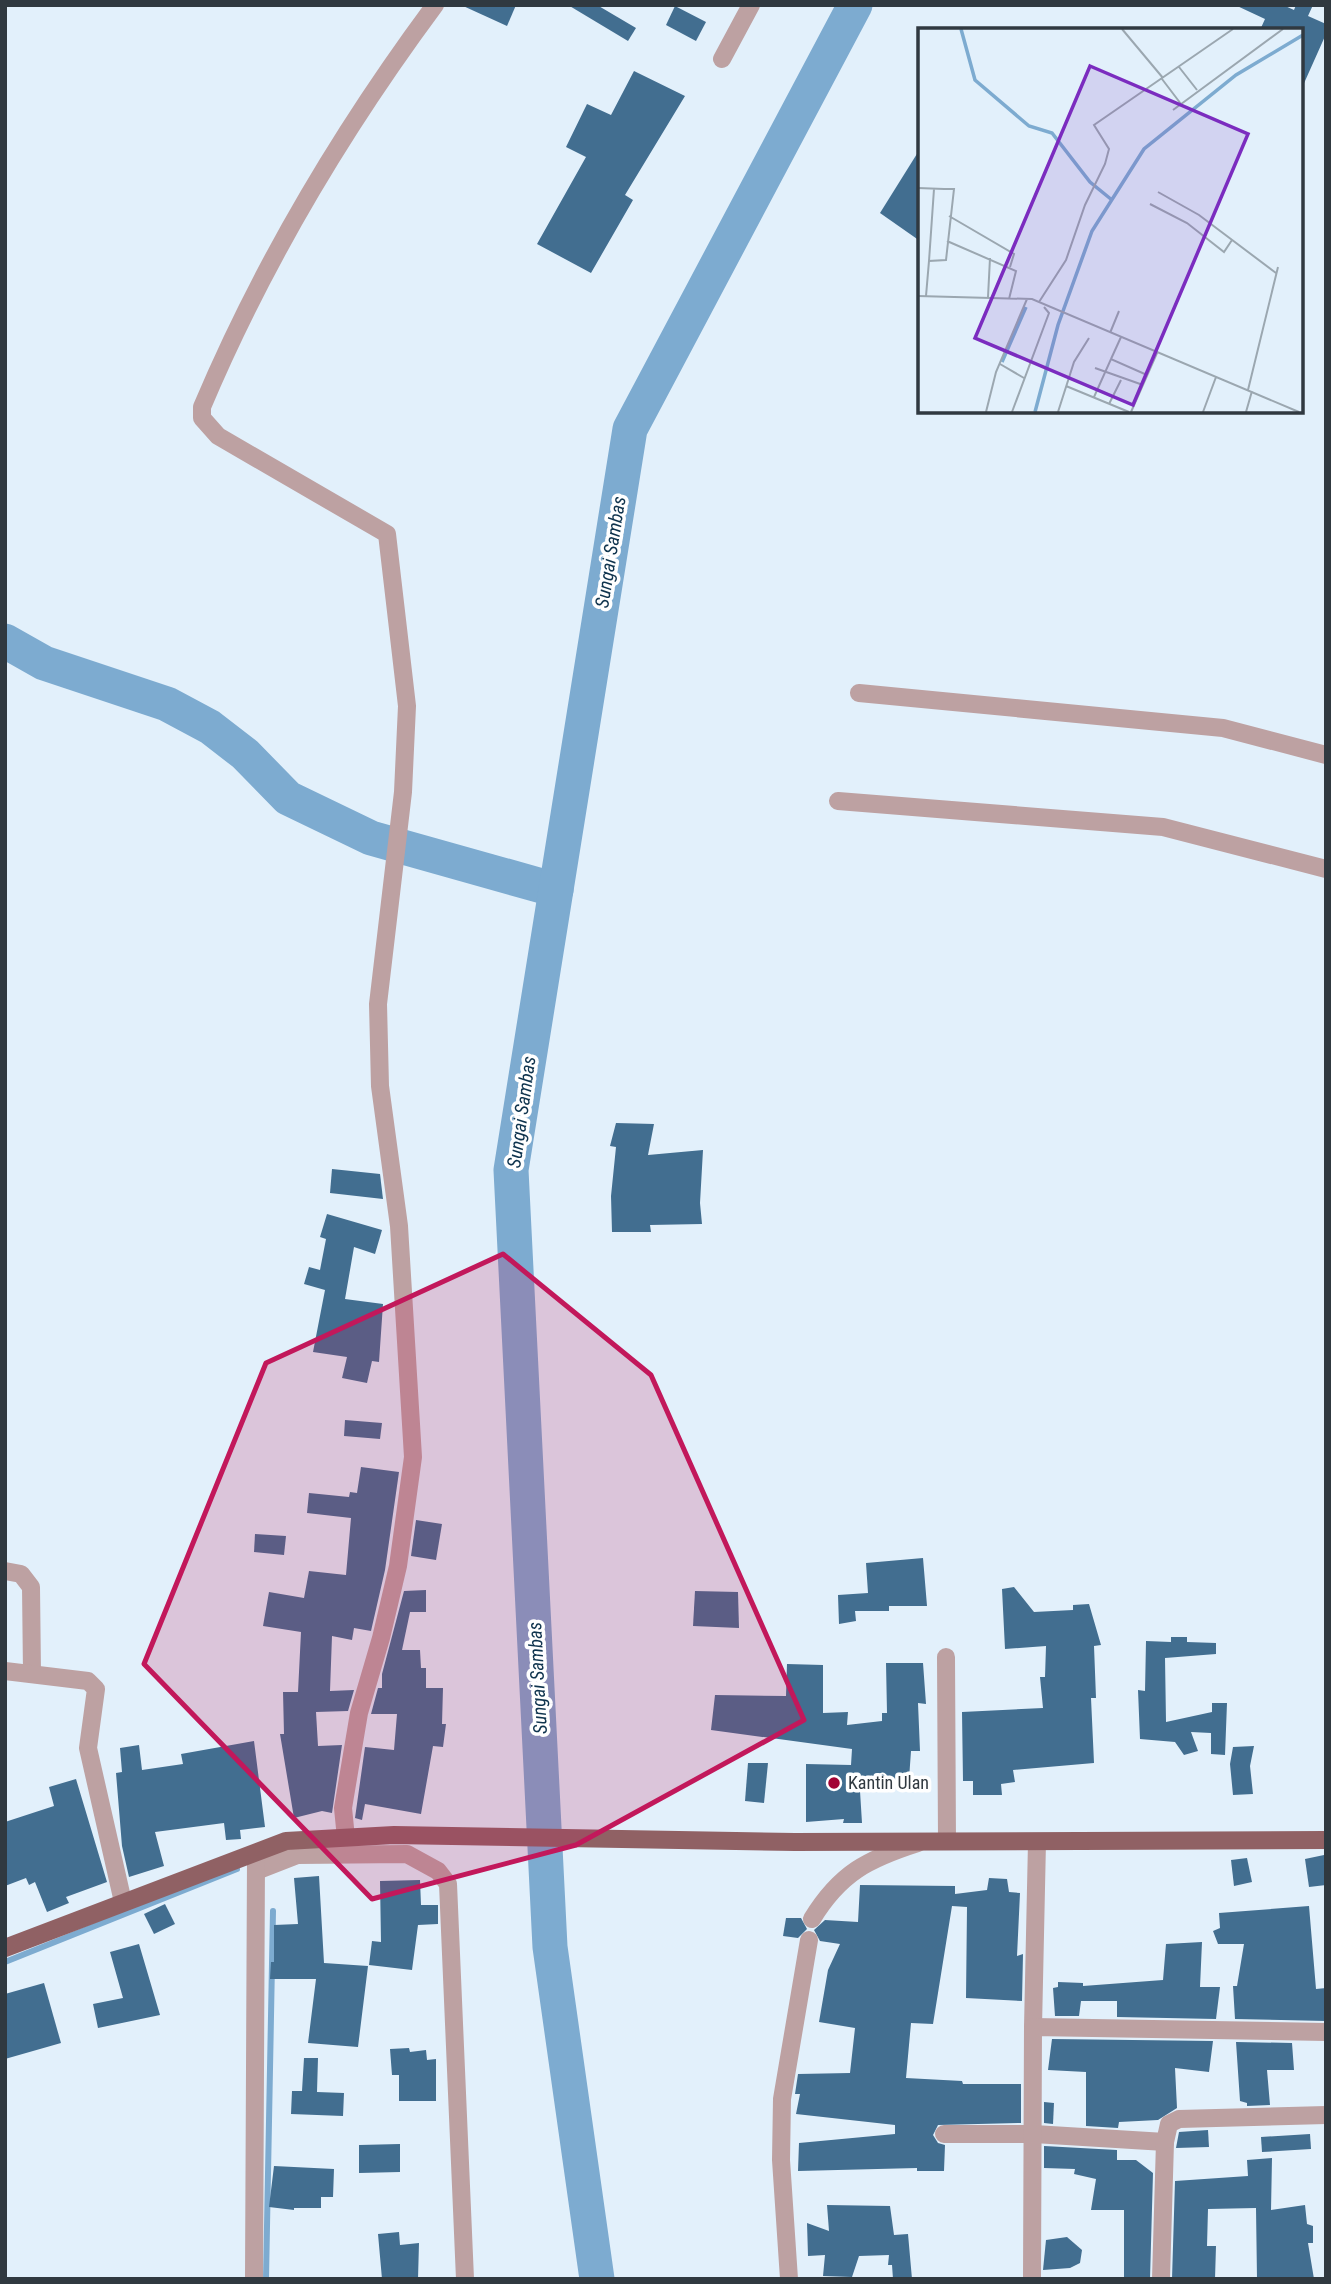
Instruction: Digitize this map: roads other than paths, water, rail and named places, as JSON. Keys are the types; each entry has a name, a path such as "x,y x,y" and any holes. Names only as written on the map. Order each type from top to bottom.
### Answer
{"main road":[{"path":"5,1948 286,1841 394,1835 795,1842 1326,1840"}],"street":[{"path":"346,1838 344,1808 359,1713 398,1566 413,1457 399,1226 380,1086 378,1004 396,832 403,792 407,706 387,534 218,436 202,418 202,407 269,265 357,120 435,5"},
{"path":"722,59 751,5"},
{"path":"859,693 1223,728 1326,755"},
{"path":"838,801 1163,827 1326,869"},
{"path":"5,1571 21,1574 31,1587 32,1674"},
{"path":"946,1657 947,1841"},
{"path":"5,1671 88,1681 96,1689 88,1748 123,1902"},
{"path":"812,1919 826,1895 849,1874 882,1855 925,1841"},
{"path":"1032,2279 1037,1842"},
{"path":"254,2279 256,1852"},
{"path":"257,1871 298,1855 407,1854 438,1871 448,1884 465,2279"},
{"path":"789,2279 781,2160 782,2099 809,1940"},
{"path":"1033,2027 1326,2032"},
{"path":"1161,2279 1165,2142 1170,2124 1179,2119 1326,2115"},
{"path":"944,2134 1034,2134 1165,2142"}],"waterway":[{"name":"Sungai Sambas","path":"597,2279 550,1947 511,1170 630,429 855,5"},
{"path":"5,641 44,663 167,704 210,727 245,754 288,798 371,838 556,890"},
{"path":"5,1962 237,1869"},
{"path":"266,2279 273,1911"}],"place":[{"name":"Kantin Ulan","path":"834,1783"}]}
